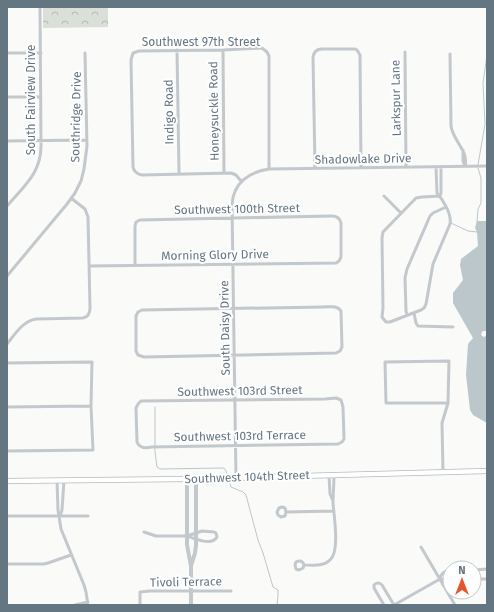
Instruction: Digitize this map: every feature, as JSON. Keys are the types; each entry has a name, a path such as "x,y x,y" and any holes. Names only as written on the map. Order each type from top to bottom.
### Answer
{"main road":[{"name":"Southwest 104th Street","path":"7,481 196,479 487,471"}],"street":[{"name":"South Fairview Drive","path":"7,206 36,170 41,156 40,7"},
{"name":"Southwest 97th Street","path":"179,174 142,175 135,172 133,167 131,60 132,54 139,50 223,50 262,48 267,52 269,169"},
{"path":"315,168 313,55 316,50 322,49 356,49 360,57 361,168"},
{"name":"Indigo Road","path":"177,50 179,174"},
{"name":"Honeysuckle Road","path":"223,50 224,173"},
{"name":"Larkspur Lane","path":"405,52 406,167"},
{"path":"7,53 41,53"},
{"name":"Southridge Drive","path":"7,276 71,198 82,176 86,158 87,140 85,53"},
{"path":"450,54 451,126 454,135 466,157 466,166"},
{"path":"7,97 41,97"},
{"path":"7,141 87,140"},
{"path":"436,166 437,193 440,196 446,207 451,222 433,264 426,306 414,313 390,322 386,322 382,317 382,236 384,230 413,200 418,197 440,196"},
{"path":"440,196 442,193 441,166"},
{"name":"Shadowlake Drive","path":"241,181 257,171 269,169 485,166"},
{"path":"179,174 233,174 241,181"},
{"name":"South Daisy Drive","path":"234,478 235,400 232,205 233,197 241,181"},
{"path":"384,196 401,213"},
{"path":"7,344 23,325 30,320 79,318 88,315 90,308 89,223 87,214 82,207 71,198"},
{"path":"407,315 405,278 407,269 430,216 446,207"},
{"name":"Southwest 100th Street","path":"135,265 135,226 136,222 140,220 332,216 340,220 341,223 340,260"},
{"name":"Morning Glory Drive","path":"90,266 333,263 340,260"},
{"path":"334,307 340,309 342,314 342,347 340,352 334,354 144,357 137,354 135,348 135,319 139,311 233,309 334,307"},
{"path":"414,313 418,326 453,327"},
{"path":"443,472 442,423 448,403 449,361 385,362 386,403 448,403"},
{"path":"7,363 92,362 91,406 93,450 7,451"},
{"name":"Southwest 103rd Street","path":"139,445 137,442 136,408 139,402 336,398 341,400 343,404 344,438 342,442"},
{"path":"7,407 91,406"},
{"name":"Southwest 103rd Terrace","path":"139,445 144,448 336,445 342,442"},
{"path":"304,565 326,564 334,556 336,546 333,503 334,494 331,475"},
{"path":"187,479 187,549 191,566 191,605"},
{"path":"191,566 196,550 196,479"},
{"path":"57,480 58,510 60,516"},
{"path":"64,480 60,525 84,585 88,604 75,605"},
{"path":"286,512 334,511"},
{"path":"7,516 88,516"},
{"path":"144,532 156,536 187,536 202,532 214,532 216,533 217,537 212,541 187,536"},
{"path":"422,547 455,605"},
{"path":"7,564 48,563 71,555"},
{"path":"384,605 375,590 374,586 376,583 382,585 394,605 440,578 442,573"},
{"name":"Tivoli Terrace","path":"140,605 140,592 231,591"}],"green space":[{"path":"43,7 108,7 108,27 43,28"}],"shaded area":[{"path":"477,221 487,221 487,333 486,331 483,331 481,334 484,337 487,335 487,423 473,415 470,410 466,375 468,344 473,338 453,303 453,293 463,280 460,265 461,259 478,246 477,232 475,228"}],"waterway":[{"path":"478,165 485,124 483,83 487,55"},
{"path":"477,222 478,209 481,203 481,178 478,168"},
{"path":"451,223 468,231 477,232"},
{"path":"155,407 155,452 157,467 160,469 224,468 228,477"},
{"path":"229,480 231,487 243,492 246,495 273,587 278,590 277,605"}]}
